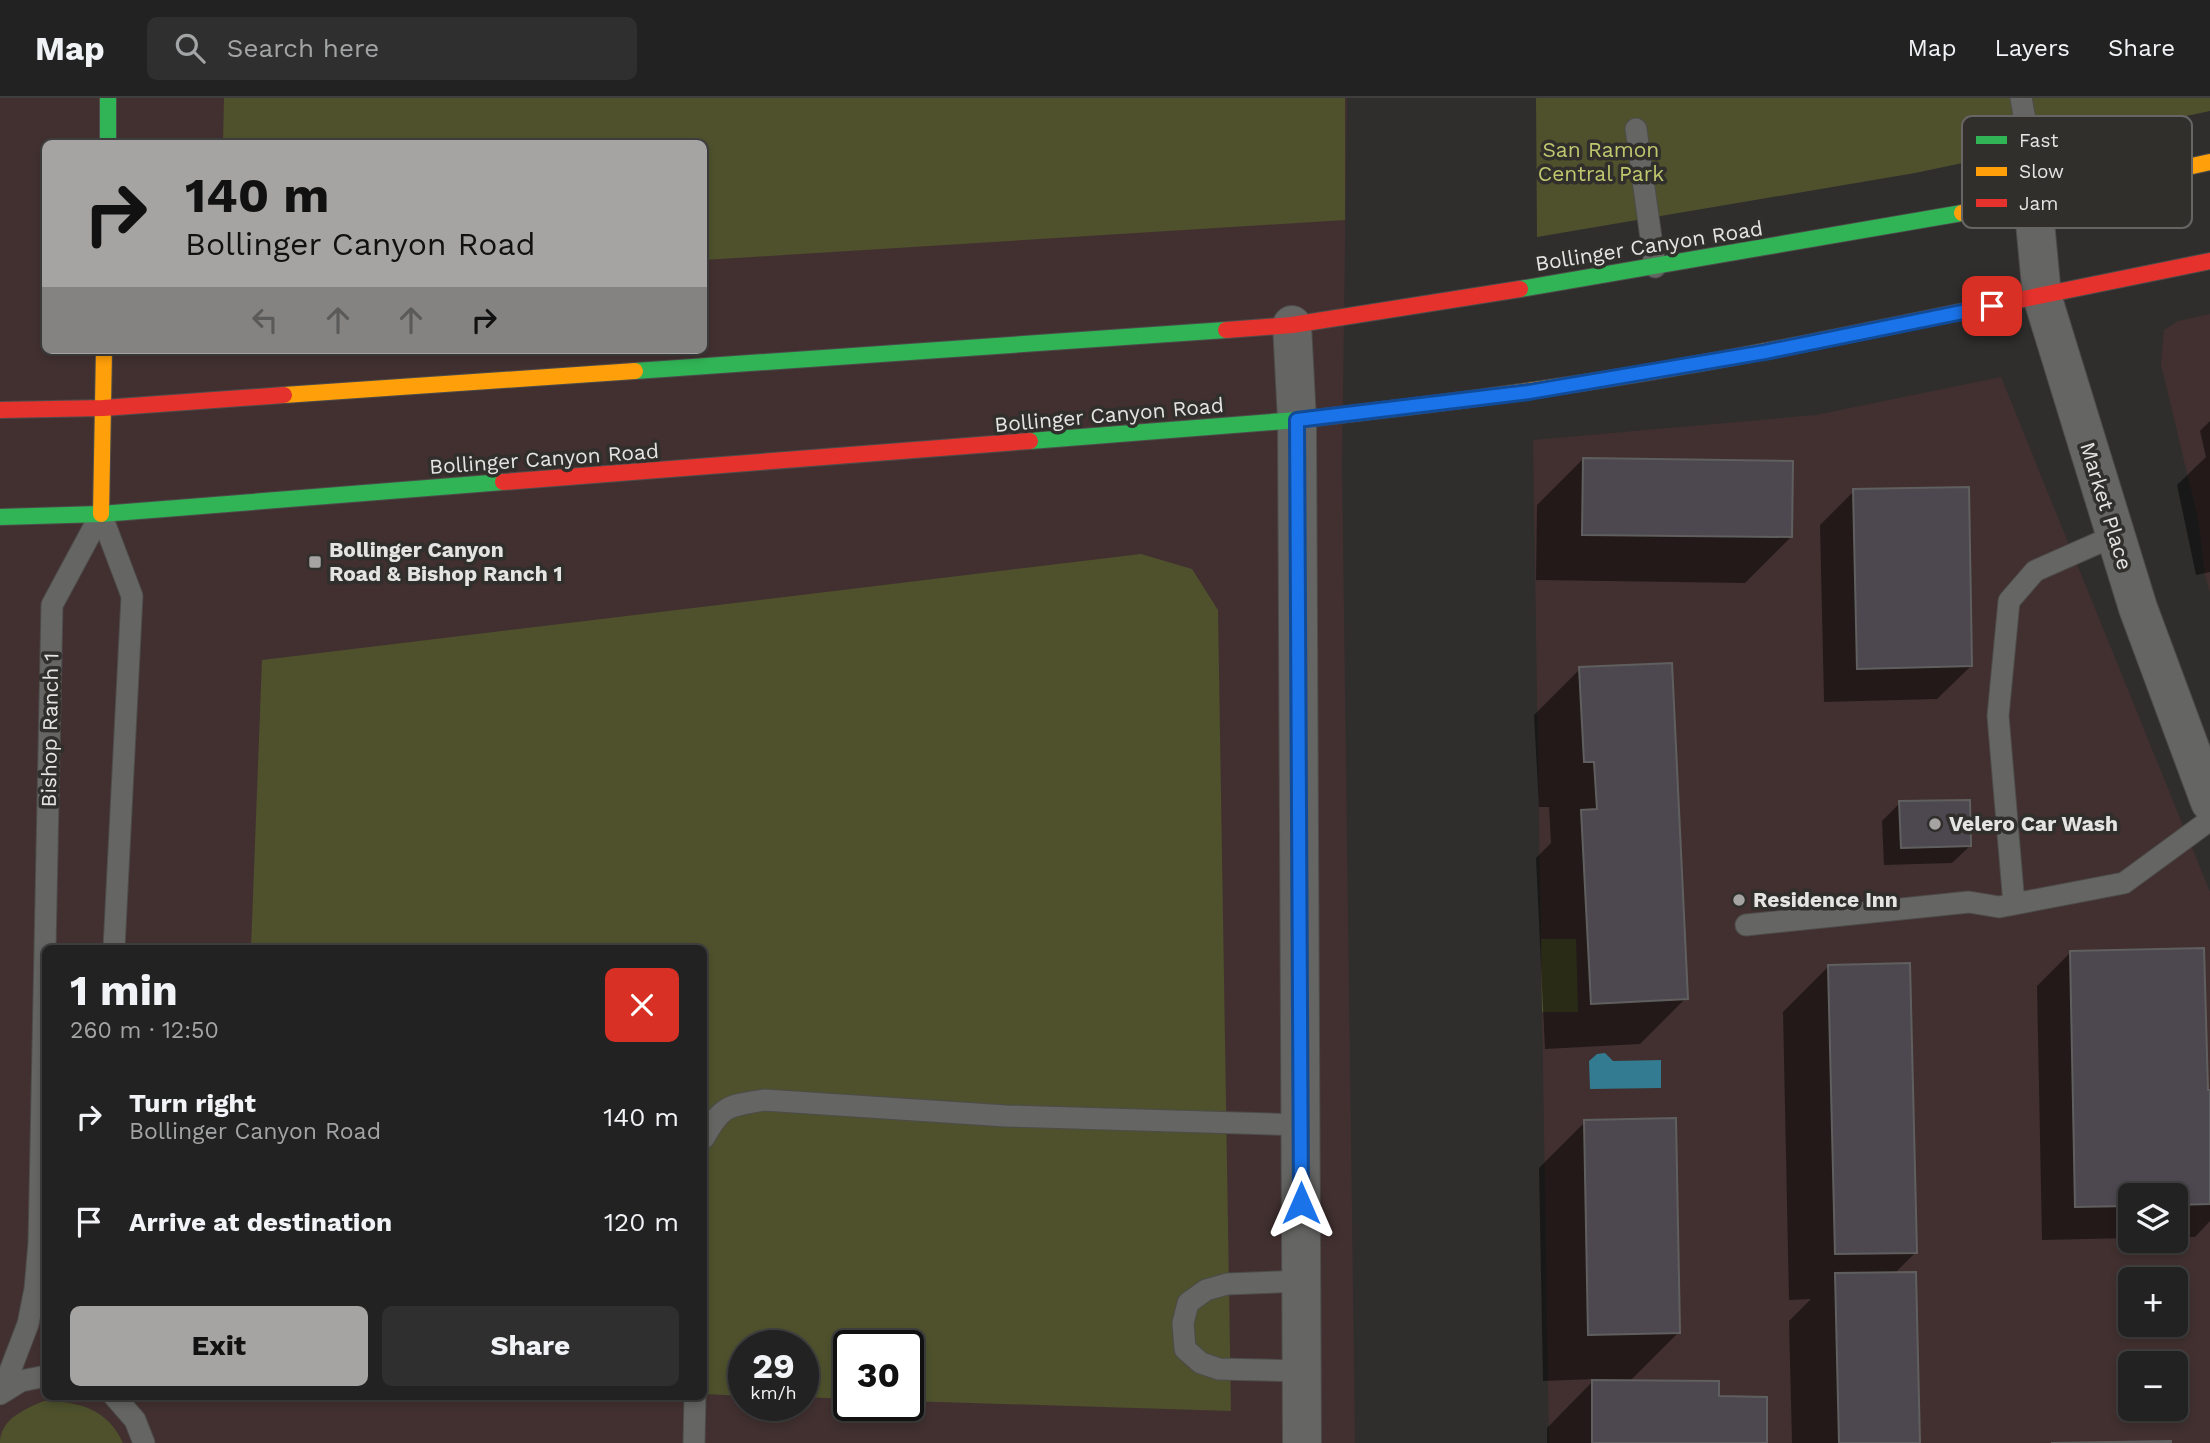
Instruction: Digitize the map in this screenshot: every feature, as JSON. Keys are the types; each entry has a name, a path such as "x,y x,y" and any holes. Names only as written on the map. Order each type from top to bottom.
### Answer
{"main road":[{"path":"108,98 108,140"},
{"name":"Bollinger Canyon Road","path":"2192,166 2210,162"},
{"name":"Bollinger Canyon Road","path":"0,410 103,408 1292,325 1655,267 1962,213"},
{"name":"Bollinger Canyon Road","path":"0,517 101,514 1297,420 1555,388 1765,352 2210,261"},
{"path":"101,514 104,354"}],"street":[{"name":"Market Place","path":"2036,228 2042,296 2138,608 2210,802"},
{"path":"1292,325 1297,420 1302,1443"}],"lane":[{"path":"2021,98 2024,116"},
{"path":"1636,129 1655,267"},
{"path":"101,514 132,596 114,945"},
{"name":"Bishop Ranch 1","path":"45,945 52,605 101,514"},
{"path":"2014,904 1998,716 2009,601 2035,571 2115,536"},
{"path":"1746,925 1969,902 1999,906 2124,883 2210,820"},
{"name":"Bishop Ranch 1","path":"1,1393 28,1324 35,1289 39,1243 42,1096"},
{"path":"707,1132 715,1116 733,1105 764,1100 1006,1116 1301,1125"},
{"path":"1302,1281 1227,1284 1206,1290 1188,1303 1183,1323 1185,1349 1201,1363 1219,1369 1302,1371"},
{"path":"1,1393 21,1381 42,1377"},
{"path":"118,1400 135,1420 144,1443"},
{"path":"694,1443 695,1400"}],"shaded area":[{"path":"0,98 1347,98 1342,465 1355,1443 0,1443"},
{"path":"2210,314 2210,593 2198,519 2161,364 2164,330 2178,321"},
{"path":"2001,377 2210,892 2210,1443 1549,1443 1533,440 1816,415"}],"green space":[{"path":"224,98 1345,98 1345,220 707,260 707,140 223,140"},
{"name":"San Ramon Central Park","path":"1536,98 2210,98 2210,111 2186,116 1962,116 1962,163 1537,237"},
{"path":"1141,554 1192,569 1218,610 1231,1411 924,1401 924,1330 833,1330 833,1398 819,1398 819,1330 728,1330 728,1395 707,1394 707,945 251,945 262,660"},
{"path":"1541,939 1576,939 1578,1012 1542,1012"},
{"path":"44,1401 69,1403 91,1409 109,1422 123,1443 0,1443 4,1427 9,1421 22,1411"}],"water":[{"path":"1605,1053 1613,1061 1661,1060 1661,1088 1590,1089 1589,1061 1597,1054"}],"building":[{"path":"1583,458 1793,461 1792,537 1582,535"},
{"path":"1969,487 1972,666 1857,669 1853,489"},
{"path":"1672,663 1688,999 1591,1004 1581,810 1597,809 1594,762 1584,762 1579,667"},
{"name":"Velero Car Wash","path":"1970,800 1971,846 1901,848 1899,801"},
{"path":"2204,948 2210,1090 2210,1204 2188,1205 2188,1183 2118,1183 2118,1206 2075,1207 2070,951"},
{"name":"Residence Inn","path":"1910,963 1917,1253 1835,1254 1828,965"},
{"path":"1676,1118 1680,1333 1588,1335 1584,1120"},
{"path":"1916,1272 1920,1443 1839,1443 1835,1273"},
{"path":"1592,1380 1719,1381 1719,1396 1767,1397 1767,1443 1592,1443"},
{"path":"2171,1441 2171,1443 2051,1443"}],"traffic: fast":[{"path":"108,98 108,140"},
{"path":"1520,289 1962,213"},
{"path":"635,371 1226,330"},
{"path":"1030,441 1297,420 1407,407"},
{"path":"0,517 101,514 503,482"}],"traffic: slow":[{"path":"2192,166 2210,162"},
{"path":"1407,407 1620,377 1832,338"},
{"path":"101,514 104,354"},
{"path":"284,395 635,371"}],"traffic: jam":[{"path":"1832,338 2210,261"},
{"path":"1226,330 1292,325 1520,289"},
{"path":"0,410 103,408 284,395"},
{"path":"503,482 1030,441"}],"place":[{"name":"Bollinger Canyon Road & Bishop Ranch 1","path":"315,562"},
{"name":"Velero Car Wash","path":"1935,824"},
{"name":"Residence Inn","path":"1739,900"}],"route":[{"path":"1301,1203 1297,420 1529,392 1765,352 1992,306"}]}
